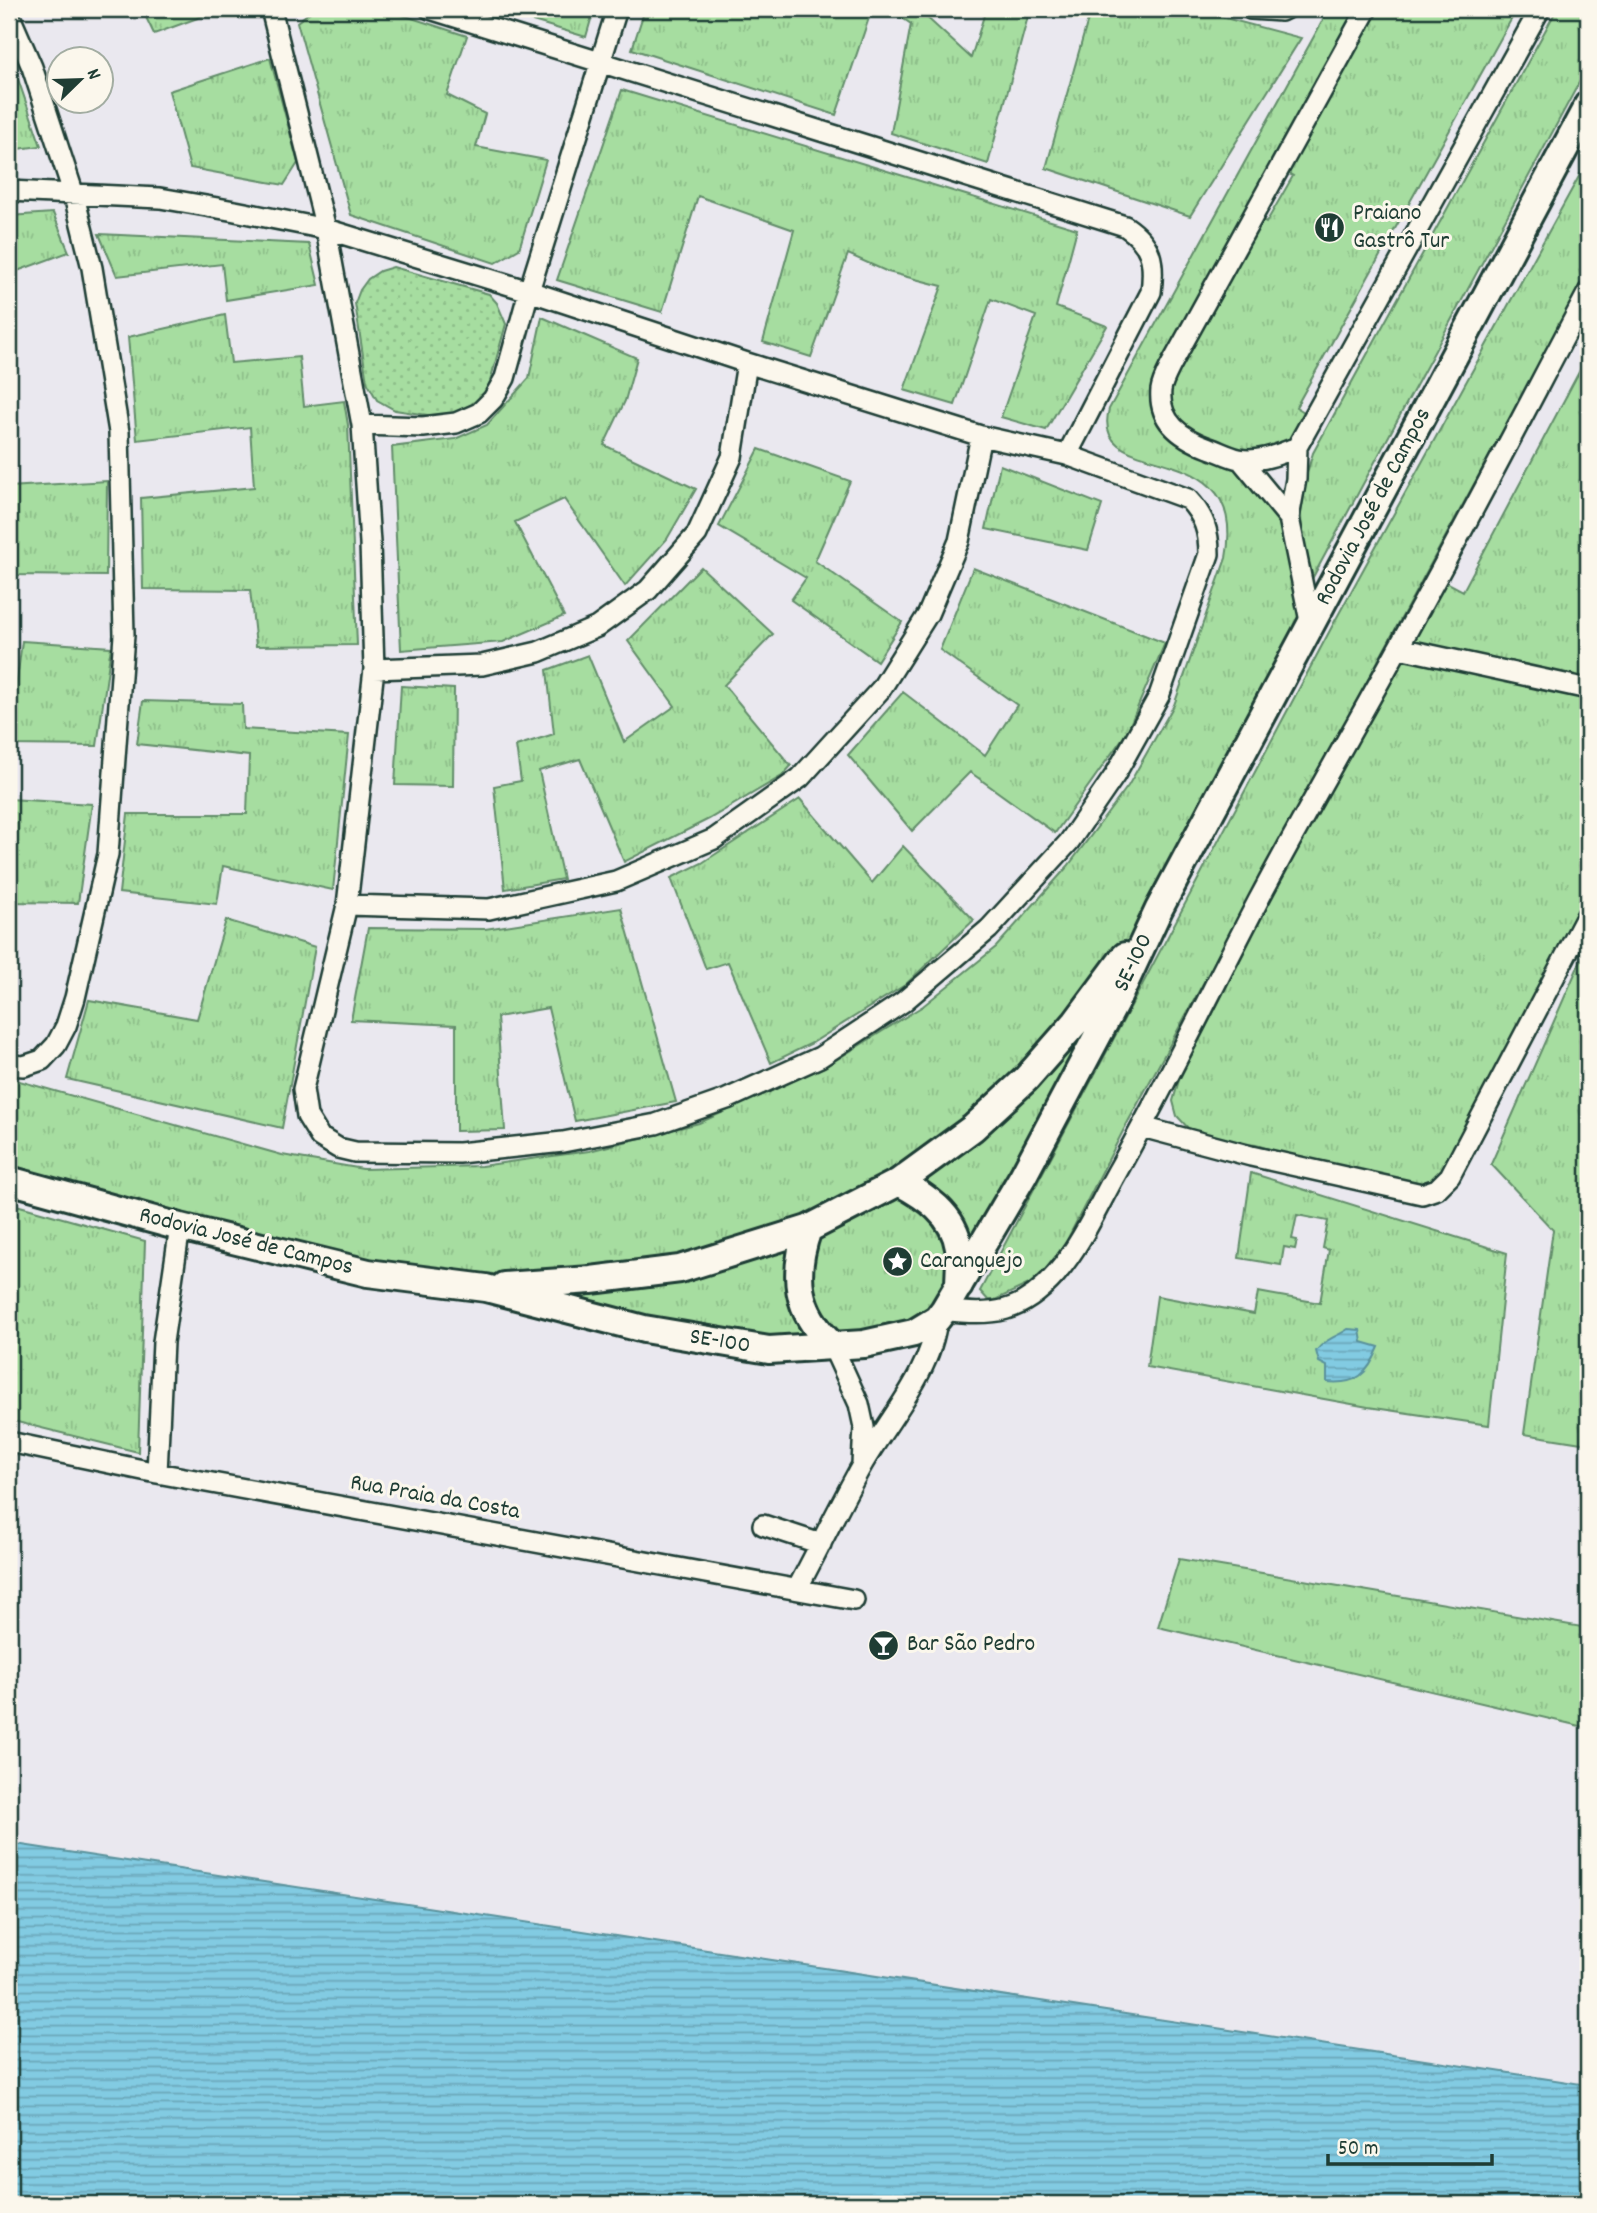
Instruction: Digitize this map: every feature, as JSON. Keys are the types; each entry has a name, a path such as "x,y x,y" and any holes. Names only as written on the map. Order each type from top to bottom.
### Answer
{"main road":[{"name":"Rodovia José de Campos","path":"1159,909 1588,104"},
{"name":"SE-100","path":"486,1288 591,1280 680,1269 808,1229 899,1182 973,1128 1026,1079 1076,1022 1159,909"},
{"name":"SE-100","path":"486,1288 657,1332 769,1350 864,1344 914,1333 941,1314 959,1288 1023,1176 1111,1011 1159,909"},
{"name":"Rodovia José de Campos","path":"9,1180 180,1227 369,1273 486,1288"},
{"path":"899,1182 935,1204 950,1222 959,1246 959,1288"},
{"path":"808,1229 800,1250 798,1275 803,1304 817,1331 832,1345"}],"street":[{"path":"9,191 160,198 326,229 981,436 1067,455 1188,499 1198,510 1209,533 1209,554 1159,695 1115,775 1069,842 989,929 903,1002 820,1057 727,1099 656,1124 576,1140 459,1153 355,1153 320,1137 307,1116 303,1089 347,905 374,669 370,543 362,425 326,229 271,9"},
{"path":"430,9 1125,226 1138,235 1149,250 1154,271 1151,292 1067,455"},
{"path":"362,425 422,427 456,423 479,413 493,399 505,378 529,291 617,9"},
{"path":"1251,9 1285,9"},
{"path":"1297,447 1269,457 1241,460 1182,436 1168,423 1161,405 1161,388 1171,365 1367,9"},
{"path":"1311,626 1289,518 1296,479 1297,447 1540,9"},
{"path":"9,14 32,67 73,192 92,268 119,432 124,635 108,854 75,998 66,1027 42,1060 24,1066 9,1065"},
{"path":"797,1589 862,1466 928,1359 941,1314 996,1313 1018,1305 1037,1293 1056,1273 1081,1237 1142,1127 1259,899 1399,648 1588,292"},
{"path":"374,669 482,665 538,652 597,627 648,590 697,534 732,457 747,363"},
{"path":"347,905 489,909 616,881 714,839 800,778 881,689 928,614 959,541 981,436"},
{"path":"1241,460 1289,518"},
{"path":"1399,648 1588,689"},
{"path":"1142,1127 1251,1156 1422,1194 1437,1189 1450,1176 1588,913"},
{"path":"157,1473 163,1342 180,1227"},
{"path":"832,1345 859,1404 864,1427 862,1466"},
{"name":"Rua Praia da Costa","path":"9,1442 157,1473 854,1600"},
{"path":"763,1525 821,1544"}],"green space":[{"path":"142,9 222,9 154,34"},
{"path":"314,9 384,9 467,36 447,95 485,114 476,147 546,160 519,249 495,263 351,215 297,22"},
{"path":"493,9 594,9 586,37"},
{"path":"645,9 872,9 836,115 632,49"},
{"path":"889,9 923,9 922,13 971,58 986,9 1030,9 988,164 891,133 911,24"},
{"path":"1091,9 1191,9 1301,38 1190,216 1046,168"},
{"path":"1329,9 1517,9 1296,407 1314,418 1297,447 1241,460 1289,518 1311,626 1159,909 999,1106 1082,1042 937,1319 769,1350 9,1180 9,1078 282,1155 363,1169 481,1166 589,1151 699,1123 826,1066 923,1006 996,947 1068,866 1128,786 1174,705 1226,558 1227,518 1215,491 1194,475 1122,447 1109,433 1109,409","holes":["1280,169 1293,176 1266,223 1253,216"]},
{"path":"1557,9 1588,9 1588,66 1313,577 1304,543 1301,515 1304,487 1313,453"},
{"path":"9,53 41,146 9,150"},
{"path":"270,58 298,163 284,185 190,168 169,91"},
{"path":"622,90 1077,229 1056,307 1107,326 1046,430 1001,417 1036,316 991,299 955,405 904,390 942,286 888,272 848,254 811,357 763,342 794,230 698,196 662,312 557,280"},
{"path":"1588,160 1588,274 1123,1131 1065,1244 1044,1271 1029,1284 995,1300 988,1300 980,1291 1336,619"},
{"path":"53,213 69,252 9,274 9,216"},
{"path":"99,234 309,244 319,285 226,300 222,264 117,276"},
{"path":"393,267 489,294 497,303 506,324 489,385 481,398 469,408 440,417 395,410 377,400 367,382 355,303 368,279"},
{"path":"225,315 231,363 299,357 304,406 344,401 348,425 357,645 256,646 250,590 143,589 141,498 254,487 250,427 137,440 128,337"},
{"path":"542,317 637,358 625,401 604,445 696,489 667,539 625,586 564,499 515,522 564,616 503,642 401,650 392,447 455,439 487,425 529,378"},
{"path":"1588,355 1588,913 1450,1176 1422,1194 1256,1145 1205,1140 1177,1116 1173,1101 1179,1080 1437,577 1463,591"},
{"path":"759,449 850,481 815,561 902,622 877,661 791,600 806,578 719,526"},
{"path":"1000,465 1102,505 1088,550 986,529"},
{"path":"107,481 106,576 9,575 9,487"},
{"path":"701,567 773,634 724,685 791,766 782,776 709,819 624,862 580,759 539,771 563,879 505,889 494,786 521,781 516,746 554,734 547,670 588,655 624,742 675,706 628,641"},
{"path":"973,568 1165,643 1127,732 1055,833 970,772 912,831 848,755 903,692 985,755 1017,705 940,650"},
{"path":"22,641 111,647 97,746 9,745"},
{"path":"401,686 454,689 453,786 395,785"},
{"path":"143,701 242,704 243,729 349,735 333,890 223,866 217,904 119,893 128,814 247,814 249,756 137,744"},
{"path":"9,799 92,804 78,903 9,902"},
{"path":"800,799 872,883 903,846 974,920 905,985 812,1043 771,1063 728,962 706,969 671,878 702,863"},
{"path":"621,908 676,1102 575,1121 548,1008 497,1017 505,1130 456,1131 456,1025 351,1020 368,928 485,929"},
{"path":"226,920 315,947 282,1128 67,1079 89,1000 197,1019"},
{"path":"1588,944 1588,1444 1524,1434 1553,1230 1491,1164"},
{"path":"1251,1173 1507,1253 1489,1425 1368,1407 1147,1367 1157,1296 1254,1314 1258,1292 1320,1303 1329,1250 1323,1248 1328,1221 1297,1215 1292,1239 1297,1240 1295,1249 1284,1247 1281,1265 1239,1258"},
{"path":"9,1203 145,1241 138,1452 9,1420"},
{"path":"1179,1559 1588,1628 1588,1728 1158,1627"}],"water":[{"path":"1348,1329 1360,1330 1362,1342 1379,1347 1366,1371 1360,1376 1346,1382 1327,1382 1327,1366 1319,1362 1316,1351"},
{"path":"9,1843 1588,2085 1588,2204 9,2204"}],"place":[{"name":"Praiano Gastrô Tur","path":"1330,228"},
{"name":"Caranguejo","path":"897,1262"},
{"name":"Bar São Pedro","path":"884,1645"}]}
